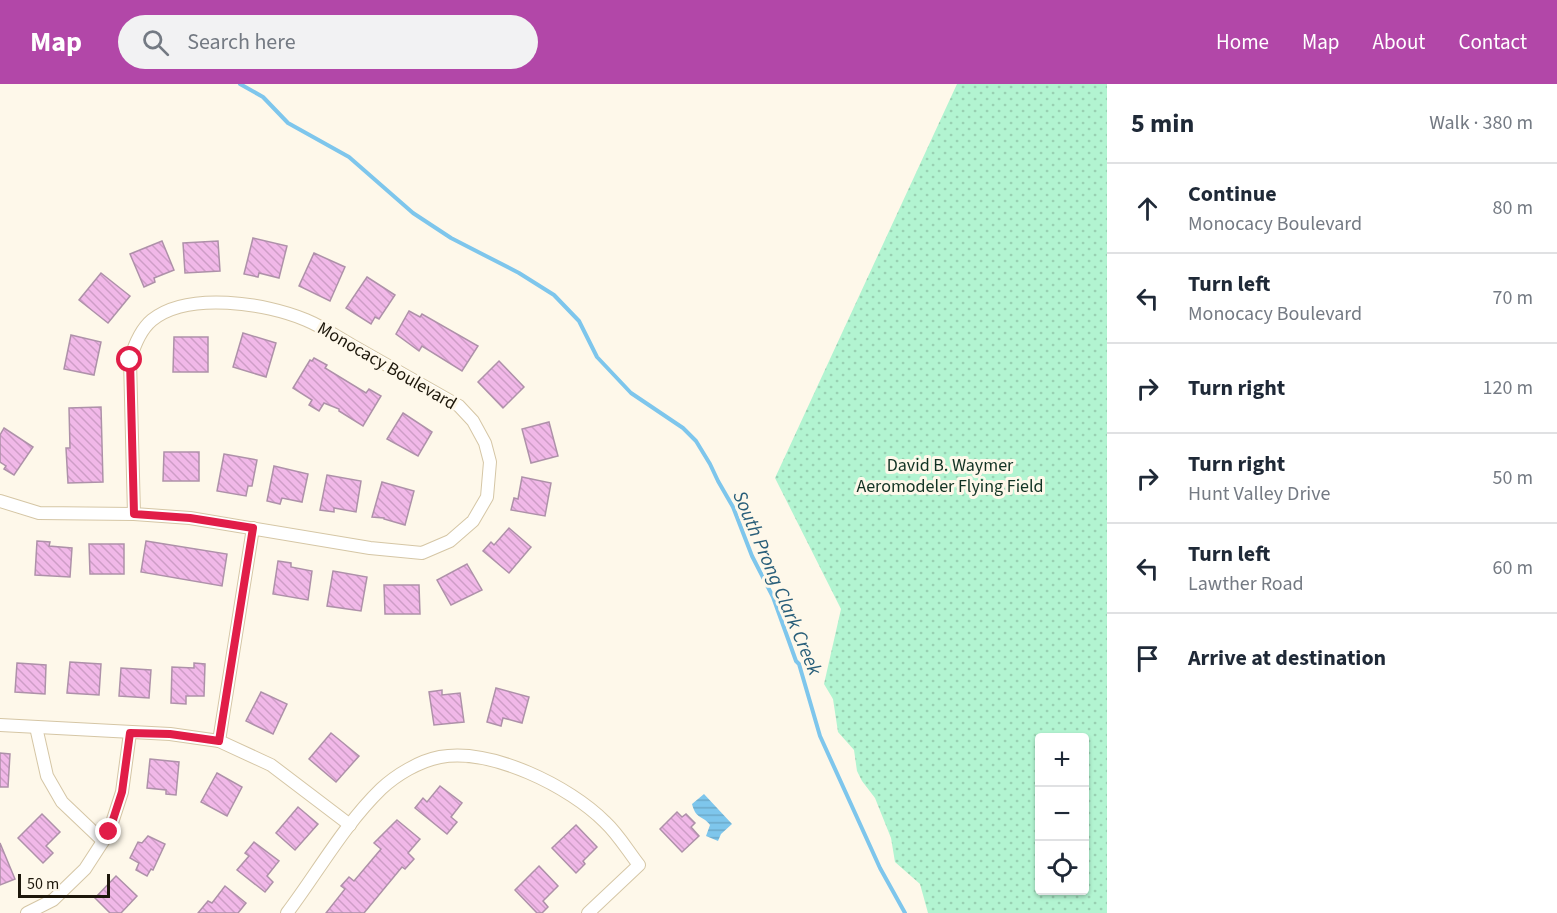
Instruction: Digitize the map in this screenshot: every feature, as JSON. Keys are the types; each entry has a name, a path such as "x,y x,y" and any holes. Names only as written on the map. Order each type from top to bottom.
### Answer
{"street":[{"name":"Monocacy Boulevard","path":"0,501 39,513 134,514 190,518 370,548 422,553 450,542 473,521 487,497 490,462 485,443 473,421 459,406 307,320 272,309 248,305 195,303 168,310 150,322 136,340 130,360 134,514"},
{"path":"219,741 253,528"},
{"path":"0,725 170,734 219,741 271,765 350,825"},
{"path":"36,728 47,776 62,802 103,841"},
{"path":"27,913 53,900 85,869 109,832 122,792 130,733"},
{"path":"287,913 350,825 382,789 416,765 441,757 468,757 500,762 546,780 580,800 607,823 639,865 588,913"}],"green space":[{"name":"David B. Waymer Aeromodeler Flying Field","path":"957,84 1107,84 1107,913 928,913 920,884 895,862 891,838 875,798 857,771 854,750 838,732 833,699 824,684 841,609 775,478"}],"water":[{"path":"704,794 732,824 721,834 718,841 706,836 710,825 696,813 692,804"}],"building":[{"path":"253,238 287,246 279,278 259,273 258,277 244,274"},
{"path":"162,241 174,270 154,278 155,282 144,287 130,254"},
{"path":"218,241 220,271 185,273 183,243"},
{"path":"314,253 345,267 330,301 299,286"},
{"path":"101,273 130,296 108,323 79,300"},
{"path":"367,277 395,295 379,319 375,317 371,324 346,308"},
{"path":"409,311 420,317 422,314 478,346 462,371 422,346 419,351 396,334"},
{"path":"243,333 276,343 266,377 233,367"},
{"path":"71,335 101,342 94,375 64,369"},
{"path":"174,337 208,337 208,372 173,372"},
{"path":"314,358 327,365 325,368 366,393 369,389 381,396 363,426 339,409 324,403 319,411 309,405 312,400 293,388 310,360"},
{"path":"499,361 524,387 503,408 478,382"},
{"path":"101,407 103,482 68,483 66,448 70,448 69,408"},
{"path":"403,413 432,432 418,456 387,439"},
{"path":"549,422 558,456 531,463 522,429"},
{"path":"4,428 33,447 14,475 4,469 6,466 0,462 0,435"},
{"path":"164,452 199,452 199,481 163,481"},
{"path":"224,454 257,460 252,486 248,486 246,496 217,491"},
{"path":"274,466 308,474 302,502 282,498 280,504 267,501"},
{"path":"327,475 361,481 356,512 334,508 334,512 320,510"},
{"path":"522,477 551,483 545,516 511,510 514,498 518,499"},
{"path":"382,482 414,491 405,525 384,518 372,517"},
{"path":"509,528 531,547 509,573 483,551 491,542 494,545"},
{"path":"37,541 50,542 49,546 72,548 70,577 35,575"},
{"path":"146,541 227,554 222,586 141,572"},
{"path":"89,544 124,544 124,574 90,574"},
{"path":"278,561 291,563 291,567 312,571 308,600 273,594"},
{"path":"467,564 482,590 451,605 437,580"},
{"path":"333,571 367,577 361,611 327,606"},
{"path":"384,585 419,585 420,614 385,614"},
{"path":"70,662 101,664 99,695 67,693"},
{"path":"17,663 46,665 45,694 15,692"},
{"path":"194,663 205,664 204,696 186,696 186,704 171,703 172,667 194,668"},
{"path":"121,668 151,670 149,698 119,696"},
{"path":"496,688 529,697 522,723 503,718 501,726 487,722"},
{"path":"442,690 442,695 460,693 464,722 434,725 429,692"},
{"path":"261,692 287,704 273,734 246,721"},
{"path":"331,733 359,756 336,782 309,759"},
{"path":"0,753 10,754 8,787 0,787"},
{"path":"150,759 179,762 176,795 166,794 166,790 147,788"},
{"path":"217,773 242,787 227,816 201,802"},
{"path":"440,786 462,803 451,817 457,822 447,834 415,808 423,798 427,802"},
{"path":"298,807 318,824 295,850 276,833"},
{"path":"677,812 682,817 686,814 695,823 691,827 699,836 682,852 660,829"},
{"path":"42,814 60,832 46,846 53,853 43,863 18,838"},
{"path":"397,820 420,839 408,853 414,859 405,869 402,867 364,913 326,913 345,889 341,886 349,877 354,881 381,849 374,843"},
{"path":"576,825 597,847 583,861 585,864 576,873 552,848"},
{"path":"148,836 165,844 153,870 151,869 147,876 136,870 139,863 130,858 138,842 142,843"},
{"path":"254,842 279,861 267,876 273,882 265,892 237,870 249,856 245,853"},
{"path":"0,843 15,879 0,885"},
{"path":"539,866 558,886 543,901 548,907 542,913 537,913 515,890"},
{"path":"116,876 137,896 121,913 110,913 95,898"},
{"path":"225,886 246,903 238,913 198,913 208,901 212,903"}],"waterway":[{"name":"South Prong Clark Creek","path":"240,84 263,97 288,123 349,157 413,213 451,238 519,273 554,295 579,321 597,357 631,393 683,428 696,441 733,507 752,556 773,597 799,664 820,736 880,868 905,913"}],"route":[{"path":"109,832 122,792 130,733 170,734 219,741 253,528 190,518 134,514 130,360"}]}
